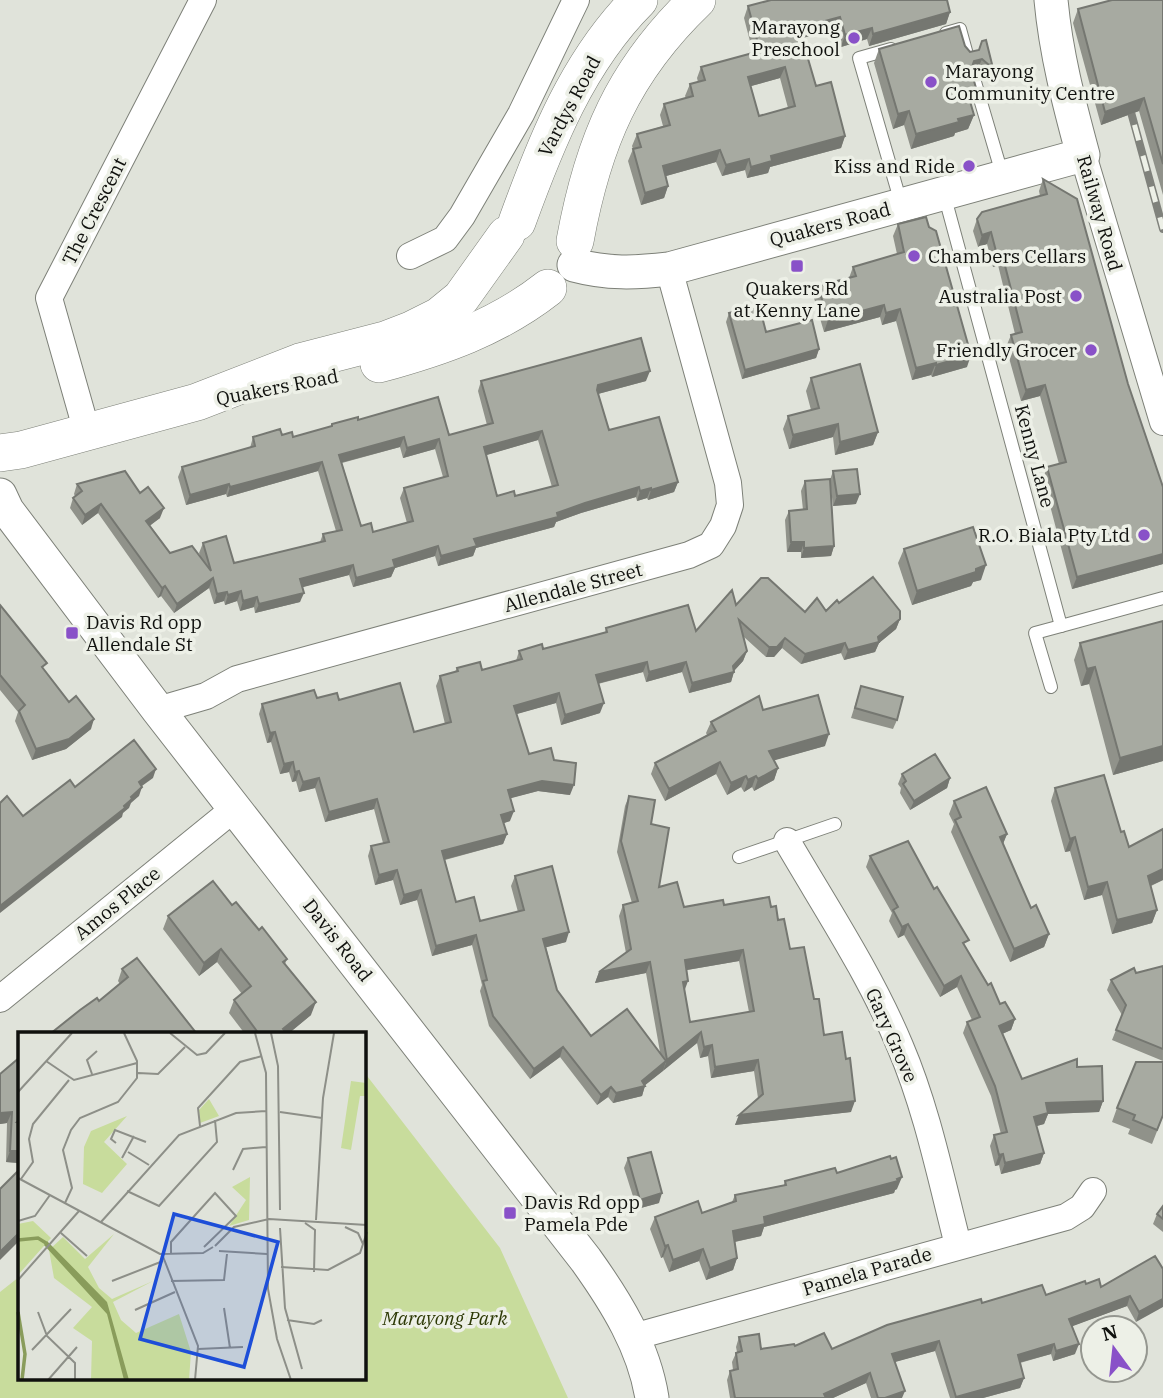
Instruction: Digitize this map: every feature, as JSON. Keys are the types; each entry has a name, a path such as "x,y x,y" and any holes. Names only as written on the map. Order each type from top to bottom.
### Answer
{"main road":[{"name":"Vardys Road","path":"511,229 550,134 579,78 617,22 639,0"},
{"path":"566,264 570,230 551,216 527,216 511,229 502,247 506,270 524,286 536,289 566,264 597,150 630,80 673,24 697,0"},
{"name":"Quakers Road","path":"197,402 299,362 385,340 439,316 461,298 511,229"},
{"name":"Quakers Road","path":"0,453 197,402 305,384 419,353 478,331 508,316 566,264"}],"street":[{"name":"The Crescent","path":"87,432 49,298 203,0"},
{"path":"410,256 445,239 462,216 521,114 576,0"},
{"name":"Railway Road","path":"1051,0 1063,82 1163,422"},
{"name":"Quakers Road","path":"566,264 630,274 669,269 1083,155"},
{"name":"Allendale Street","path":"158,710 206,696 237,679 689,555 710,545 723,526 730,505 728,483 669,269"},
{"name":"Davis Road","path":"0,495 9,528 158,710 586,1260 619,1310 633,1337 652,1398"},
{"name":"Amos Place","path":"0,999 235,808"},
{"name":"Gary Grove","path":"787,841 875,993 901,1048 920,1103 958,1245"},
{"name":"Pamela Parade","path":"633,1337 1066,1217 1083,1207 1093,1191"}],"lane":[{"path":"935,36 960,29 968,58"},
{"path":"902,205 859,58 910,43"},
{"path":"975,82 1003,177"},
{"name":"Kenny Lane","path":"944,193 1061,626"},
{"path":"1051,687 1035,633 1163,598"},
{"path":"739,857 835,824"}],"green space":[{"name":"Marayong Park","path":"366,1075 500,1248 568,1398 0,1398 0,1292 18,1278 18,1380 366,1380"}],"building":[{"path":"771,0 947,0 950,12 873,34 872,28 845,35 840,17 799,28 816,86 831,82 845,136 771,156 772,161 751,167 749,159 726,165 720,150 663,166 668,186 645,193 633,149 641,147 637,134 670,125 664,104 693,96 690,84 705,80 701,67 760,51 748,6","holes":["785,67 795,106 759,116 748,77"]},
{"path":"1112,0 1163,0 1163,164 1144,98 1105,112 1078,9"},
{"path":"959,26 965,46 970,52 979,50 982,41 986,40 992,64 989,65 982,59 974,61 971,70 976,88 967,91 974,115 916,134 909,111 898,114 879,49"},
{"path":"1043,179 1077,199 1128,384 1163,487 1163,554 1077,577 1047,467 1066,462 1045,385 1026,390 1011,335 1022,332 1002,254 997,255 991,232 982,235 977,219 982,212 1047,194"},
{"path":"926,217 929,227 936,231 971,355 916,368 900,309 886,313 884,305 828,320 818,286 856,276 853,267 904,252 898,224"},
{"path":"759,305 766,332 812,320 819,349 745,370 729,313"},
{"path":"641,338 650,371 598,385 597,390 609,430 659,417 678,482 651,490 640,491 639,487 585,503 557,513 558,517 474,539 477,546 441,556 438,546 393,560 395,567 356,578 353,565 300,579 304,593 259,604 257,597 243,601 241,591 228,595 227,592 217,594 213,578 177,604 165,586 162,588 101,504 85,515 73,498 82,491 77,484 125,471 140,493 148,487 164,508 146,521 170,553 192,546 211,571 203,543 226,536 234,563 325,541 323,534 342,530 322,462 190,495 182,467 255,446 253,437 280,429 282,435 292,432 293,437 332,424 358,417 358,420 438,397 449,435 493,423 481,381","holes":["542,431 558,485 515,496 514,491 497,496 484,447","404,437 407,448 439,439 448,476 404,488 413,521 373,532 371,523 361,526 339,455"]},
{"path":"860,364 878,432 840,442 838,424 793,435 788,416 819,408 811,378"},
{"path":"857,469 860,494 837,496 833,471"},
{"path":"830,479 834,546 804,548 804,542 791,542 789,511 807,509 805,481"},
{"path":"973,527 986,565 976,569 976,572 917,591 904,549"},
{"path":"873,577 900,611 900,619 878,637 879,642 848,650 845,643 805,654 785,638 777,647 769,647 739,620 747,651 733,666 734,672 692,683 686,662 649,672 647,662 596,675 604,703 565,715 559,693 514,706 529,754 551,748 554,760 576,763 574,785 542,781 508,790 514,811 501,815 507,834 442,851 456,902 474,897 480,921 524,910 515,876 552,866 569,932 543,939 557,990 591,1036 627,1009 666,1061 642,1081 645,1086 616,1093 611,1087 601,1095 563,1047 534,1069 493,1016 483,981 487,980 476,935 436,946 421,890 404,895 397,870 379,875 371,846 389,842 377,799 329,812 319,778 303,782 299,771 295,772 293,762 284,764 275,732 270,733 262,704 314,690 317,698 337,693 339,700 400,683 414,732 451,722 440,676 458,671 457,668 480,662 482,670 522,659 519,651 542,644 543,649 607,632 606,628 688,605 696,631 732,590 736,605 761,578 768,578 805,612 817,598 826,611 837,600 839,603"},
{"path":"0,605 47,663 42,667 69,702 76,696 94,719 69,739 36,749 19,711 25,705 0,675"},
{"path":"1163,621 1163,746 1120,758 1095,667 1087,669 1080,643"},
{"path":"861,686 903,697 897,720 855,708"},
{"path":"818,695 829,734 769,751 778,768 758,779 756,776 748,780 746,776 731,783 720,762 669,789 655,763 716,731 711,722 759,696 763,710"},
{"path":"134,740 156,769 139,782 142,787 131,797 125,808 0,906 0,803 7,796 23,816 70,780 75,787"},
{"path":"935,754 950,778 914,801 903,784 906,781 902,774"},
{"path":"1104,775 1121,832 1124,831 1129,847 1163,829 1163,869 1148,876 1157,910 1117,920 1107,882 1088,887 1075,837 1070,839 1055,788"},
{"path":"986,787 1007,834 1000,837 1031,908 1036,905 1049,934 1014,949 955,820 961,817 954,801"},
{"path":"629,796 655,800 651,824 669,828 659,887 677,882 684,907 723,900 724,905 769,897 771,907 776,906 778,920 784,919 790,949 804,947 814,999 819,999 824,1035 842,1032 846,1059 850,1058 855,1101 739,1115 763,1094 758,1060 715,1067 712,1045 704,1047 701,1032 667,1060 650,962 599,972 631,949 623,905 638,901 621,841","holes":["743,950 754,1011 690,1022 683,982 688,981 685,960"]},
{"path":"908,841 934,889 937,887 969,940 963,943 988,985 991,983 1000,1004 1005,1002 1015,1019 999,1026 1022,1079 1077,1059 1077,1067 1102,1066 1103,1101 1046,1103 1048,1113 1034,1117 1044,1153 1005,1163 1003,1154 999,1155 994,1135 1007,1132 995,1086 967,1022 980,1017 961,976 944,986 908,924 902,927 893,910 898,907 870,856"},
{"path":"213,881 232,905 236,902 259,930 262,927 287,959 283,962 316,1002 283,1029 285,1032 258,1032 234,1000 251,986 221,949 204,963 168,916"},
{"path":"137,958 195,1032 52,1032 97,998 99,1001 128,977 122,969"},
{"path":"1163,966 1163,1049 1116,1030 1126,1005 1111,980 1134,968 1136,973"},
{"path":"18,1059 18,1151 10,1151 12,1112 0,1113 0,1074"},
{"path":"1136,1062 1163,1062 1163,1115 1157,1130 1133,1120 1135,1115 1117,1108"},
{"path":"651,1152 662,1193 640,1200 628,1158"},
{"path":"890,1156 891,1159 896,1157 902,1177 897,1179 898,1181 764,1217 765,1224 733,1231 737,1258 710,1268 703,1249 673,1260 655,1217 698,1201 702,1213 736,1201 735,1195 786,1185 785,1181 835,1168 837,1173"},
{"path":"18,1171 18,1234 0,1252 0,1189"},
{"path":"1163,1206 1163,1219 1157,1214"},
{"path":"1155,1256 1163,1269 1163,1299 1139,1312 1130,1296 1069,1319 1079,1344 1056,1351 1054,1344 1018,1355 1024,1378 956,1397 939,1341 892,1354 905,1391 885,1398 878,1398 870,1373 824,1394 826,1398 735,1398 730,1371 738,1369 736,1353 742,1351 739,1337 759,1334 761,1349 795,1346 824,1333 832,1349 887,1325 981,1299 982,1303 1042,1285 1046,1295 1085,1281 1086,1284 1099,1279 1101,1287"}],"railway":[{"path":"1126,94 1163,229"}],"place":[{"name":"Marayong Preschool","path":"854,38"},
{"name":"Marayong Community Centre","path":"931,82"},
{"name":"Kiss and Ride","path":"969,166"},
{"name":"Chambers Cellars","path":"914,256"},
{"name":"Quakers Rd at Kenny Lane","path":"797,266"},
{"name":"Australia Post","path":"1076,296"},
{"name":"Friendly Grocer","path":"1091,350"},
{"name":"R.O. Biala Pty Ltd","path":"1144,535"},
{"name":"Davis Rd opp Allendale St","path":"72,633"},
{"name":"Davis Rd opp Pamela Pde","path":"510,1213"}]}
